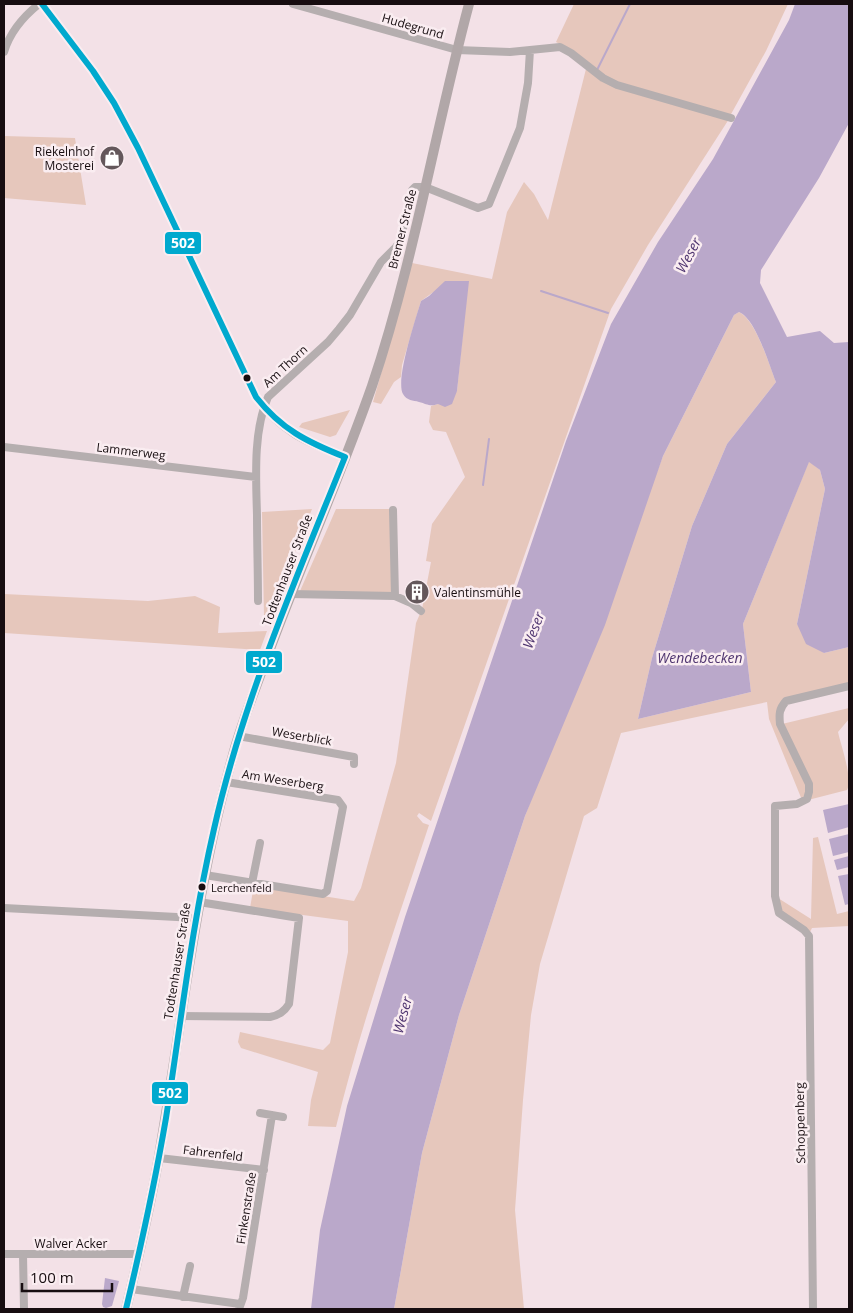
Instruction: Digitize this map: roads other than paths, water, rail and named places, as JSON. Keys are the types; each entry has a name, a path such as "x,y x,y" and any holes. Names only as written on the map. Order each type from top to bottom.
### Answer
{"main road":[{"name":"Bremer Straße","path":"345,457 370,390 401,286 421,211 425,187 469,4"},
{"name":"Todtenhauser Straße","path":"126,1309 159,1158 180,1016 204,875 226,782 238,736 290,594 345,457"}],"street":[{"path":"4,52 22,19 41,4 93,71 118,110 138,148 256,397 264,408 288,431 307,442 345,457"},
{"name":"Hudegrund","path":"293,4 458,50 510,52 560,47 571,53 603,78 617,85 732,118"},
{"path":"425,187 478,208 489,204 520,128 528,83 530,50"},
{"name":"Am Thorn","path":"258,601 256,477 260,426 268,397 328,342 350,315 382,262 400,241 412,190 415,187 425,187"},
{"name":"Lammerweg","path":"4,447 256,477"},
{"path":"393,510 395,596"},
{"path":"290,594 395,596 411,603 420,611"},
{"name":"Schoppenberg","path":"812,1309 809,936 804,930 779,913 775,896 774,806 797,804 807,799 809,792 809,784 780,724 780,708 786,701 849,686"},
{"name":"Weserblick","path":"238,736 354,757 354,764"},
{"name":"Am Weserberg","path":"226,782 338,800 343,807 326,893 252,883"},
{"path":"204,875 252,883 260,842"},
{"path":"180,1016 270,1017 278,1015 289,1004 299,918 199,902"},
{"path":"4,908 196,918"},
{"path":"260,1113 283,1117"},
{"name":"Finkenstraße","path":"131,1289 239,1307 243,1298 272,1115"},
{"name":"Fahrenfeld","path":"159,1158 264,1170"},
{"name":"Walver Acker","path":"4,1254 139,1254"},
{"path":"23,1254 24,1309"},
{"path":"184,1297 190,1266"}],"water":[{"path":"795,4 849,4 849,123 819,178 761,270 760,283 787,337 820,331 834,343 849,342 849,647 824,653 806,644 797,624 825,489 820,470 809,462 743,624 751,692 638,719 652,658 692,526 727,444 776,382 756,333 745,316 739,312 734,315 663,456 605,625 525,816 459,1015 422,1153 394,1309 311,1309 320,1230 347,1106 405,917 566,441 611,324 658,242 713,159 789,20"},
{"path":"445,281 469,281 457,391 452,404 445,407 438,404 428,405 408,399 403,394 401,387 407,349 421,301"},
{"path":"849,804 849,827 828,833 823,810"},
{"path":"849,834 849,852 833,856 829,839"},
{"path":"849,856 849,867 837,870 834,860"},
{"path":"849,874 849,904 845,905 838,876"},
{"path":"105,1278 119,1281 112,1306 106,1308 102,1304"}],"waterway":[{"path":"597,70 630,4"},
{"path":"541,291 608,313"},
{"path":"483,485 489,439"}],"place":[{"name":"Riekelnhof Mosterei","path":"112,158"},
{"name":"Valentinsmühle","path":"417,592"},
{"name":"Lerchenfeld","path":"202,887"}],"water label":[{"name":"Weser","path":"688,255"},
{"name":"Weser","path":"533,630"},
{"name":"Wendebecken","path":"700,657"},
{"name":"Weser","path":"402,1015"}]}
